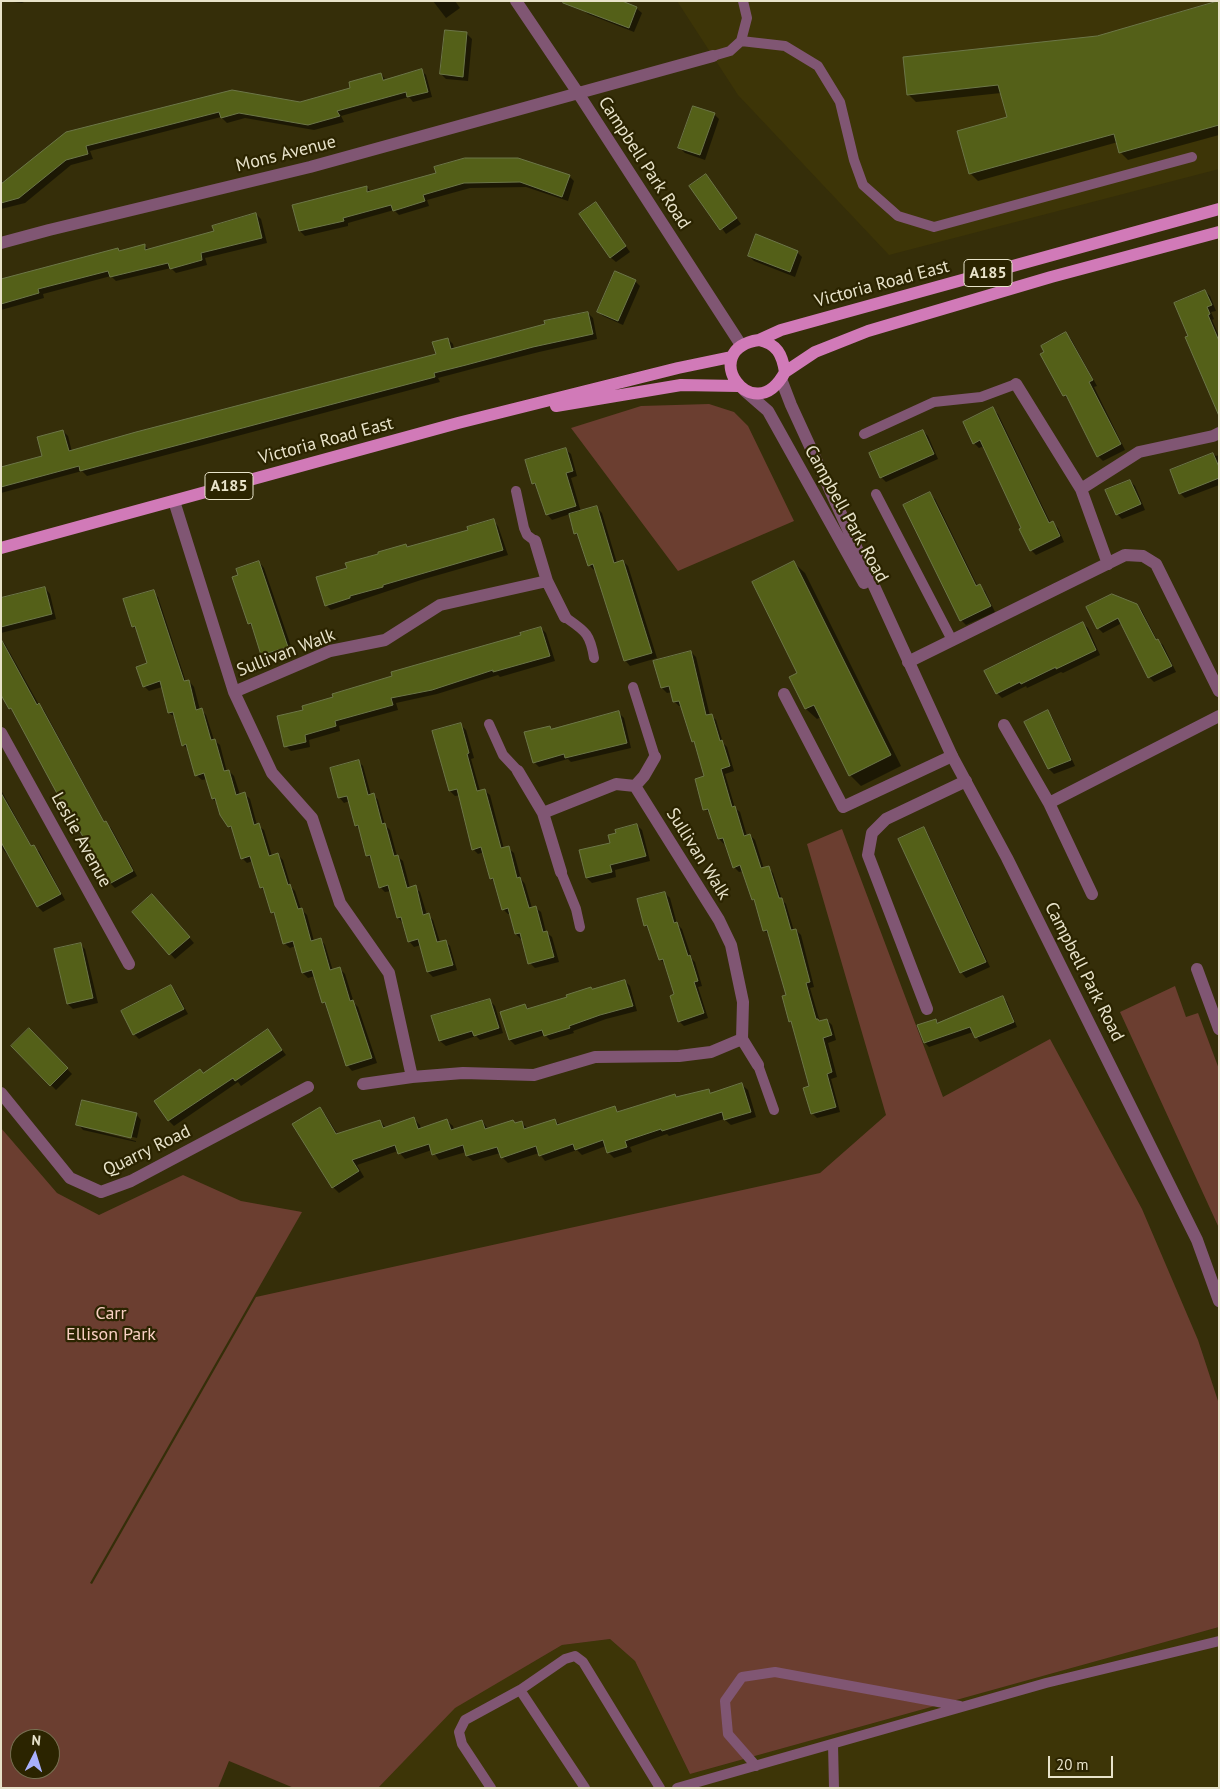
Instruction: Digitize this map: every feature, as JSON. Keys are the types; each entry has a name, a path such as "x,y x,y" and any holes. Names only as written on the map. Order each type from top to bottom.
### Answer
{"main road":[{"name":"Victoria Road East","path":"759,340 782,330 1219,209"},
{"name":"A185","path":"783,375 815,352 868,331 1051,277 1219,232"},
{"path":"759,340 768,342 776,347 781,355 783,375 774,388 754,394 741,388 733,378 730,369 732,357 741,345 749,341 759,340"},
{"name":"Victoria Road East","path":"1,548 458,423 678,368 732,357"},
{"name":"Victoria Road East","path":"458,423 681,385 741,388"}],"street":[{"name":"Campbell Park Road","path":"516,1 578,93 741,345"},
{"name":"Mons Avenue","path":"1,243 310,167 713,56"},
{"name":"Campbell Park Road","path":"783,375 791,405 952,756 1053,950 1197,1240 1219,1301"},
{"path":"1016,384 1081,489 1108,564"},
{"name":"Campbell Park Road","path":"741,388 768,411 908,662"},
{"path":"1081,489 1139,452 1213,436 1219,433"},
{"name":"Sullivan Walk","path":"174,501 234,692 272,772 312,818 340,903 389,973 412,1077"},
{"path":"535,541 547,581 565,617"},
{"path":"908,662 1125,555 1143,556 1156,564 1219,691"},
{"name":"Sullivan Walk","path":"234,692 330,651 386,640 440,606 547,581"},
{"path":"784,694 843,808 952,756"},
{"path":"1048,803 1219,716"},
{"path":"1004,725 1048,803 1092,894"},
{"name":"Leslie Avenue","path":"1,733 130,964"},
{"path":"543,813 616,784 635,786 644,776 655,757"},
{"path":"518,771 543,813 561,872"},
{"path":"926,1009 868,855 872,833 886,819 966,781"},
{"name":"Sullivan Walk","path":"635,786 719,920 731,945 743,1002 742,1039"},
{"path":"1197,969 1219,1029"},
{"path":"363,1084 412,1077 464,1074 534,1074 595,1057 679,1056 711,1052 742,1039 758,1065"},
{"name":"Quarry Road","path":"1,1093 70,1178 101,1192 131,1181 308,1087"}],"lane":[{"path":"713,56 730,51 741,41 748,18 743,1"},
{"path":"741,41 785,46 818,66 840,102 854,160 863,185 898,216 934,227 1192,157"},
{"path":"864,434 934,402 981,398 1016,384"},
{"path":"516,491 527,536 535,541"},
{"path":"876,494 952,640"},
{"path":"565,617 582,628 591,640 594,658"},
{"path":"633,687 655,757"},
{"path":"489,724 503,755 518,771"},
{"path":"561,872 576,909 580,927"},
{"path":"758,1065 774,1110"},
{"path":"677,1788 1046,1682 1219,1641"},
{"path":"491,1788 462,1744 459,1732 464,1720 520,1690 566,1659 575,1656 584,1662 660,1788"},
{"path":"756,1766 728,1734 725,1701 742,1677 775,1672 963,1706"},
{"path":"520,1690 585,1788"},
{"path":"833,1744 834,1788"}],"shaded area":[{"path":"677,1 1219,1 1219,169 889,255 738,95"},
{"path":"1219,1627 1219,1788 378,1788 454,1708 562,1645 610,1639 635,1661 690,1774"}],"green space":[{"path":"709,404 734,412 748,426 794,521 678,571 571,428 641,406"},
{"name":"Carr Ellison Park","path":"842,829 943,1097 1050,1039 1142,1209 1198,1340 1219,1404 1219,1627 690,1774 635,1661 610,1639 562,1645 455,1708 378,1788 294,1788 229,1761 218,1788 1,1788 1,1128 57,1193 99,1215 183,1175 241,1201 302,1212 90,1583 92,1584 256,1297 820,1173 886,1115 807,844"},
{"path":"1175,986 1186,1017 1198,1013 1219,1069 1219,1228 1120,1012"}],"building":[{"path":"564,1 622,1 637,7 629,28 563,3"},
{"path":"1219,1 1219,125 1119,153 1114,134 969,174 957,131 1007,117 998,85 907,95 903,57 1097,36"},
{"path":"445,30 467,32 463,77 440,74"},
{"path":"422,69 428,92 407,97 406,92 337,111 340,116 308,125 239,113 221,118 219,112 86,146 88,154 66,160 19,198 1,203 1,184 66,132 232,90 300,102 350,88 349,82 381,73 383,80"},
{"path":"693,106 715,113 700,155 678,148"},
{"path":"465,158 518,158 570,175 562,197 520,182 464,183 423,195 425,201 393,211 391,205 343,218 344,221 299,231 292,205 367,186 367,192 436,173 434,167"},
{"path":"706,174 737,218 720,230 689,186"},
{"path":"596,202 626,246 610,258 579,214"},
{"path":"256,213 262,238 201,253 202,260 170,269 168,263 110,277 108,271 38,289 39,293 1,304 1,279 118,248 119,251 145,244 145,250 214,231 212,226"},
{"path":"756,234 798,251 790,272 748,256"},
{"path":"615,271 636,280 618,321 597,312"},
{"path":"1205,290 1212,305 1207,307 1210,314 1208,315 1219,341 1219,416 1185,337 1188,336 1174,303"},
{"path":"588,312 593,334 533,347 434,373 435,377 80,471 79,466 1,487 1,467 42,456 37,437 63,430 69,451 436,354 432,342 448,338 451,349 545,324 544,321"},
{"path":"1066,332 1093,380 1089,382 1121,444 1097,457 1066,395 1063,396 1040,354 1044,352 1041,346"},
{"path":"993,407 1049,523 1053,521 1060,536 1030,551 980,440 973,444 963,422"},
{"path":"923,430 934,454 880,478 869,453"},
{"path":"566,448 573,471 566,473 576,506 546,515 535,483 532,484 525,460"},
{"path":"1213,453 1219,467 1219,478 1179,494 1170,470"},
{"path":"1130,480 1141,504 1116,515 1105,490"},
{"path":"930,492 976,586 980,584 991,606 960,621 903,505"},
{"path":"597,506 614,563 623,560 652,653 624,661 593,564 588,566 577,533 574,534 569,514"},
{"path":"494,519 503,550 383,585 383,587 350,596 350,598 325,606 316,577 347,568 345,563 378,554 378,552 406,544 407,547 468,530 467,527"},
{"path":"259,561 288,647 261,655 251,623 248,624 232,577 238,575 236,569"},
{"path":"794,561 891,755 849,776 814,705 805,709 789,677 797,673 752,582"},
{"path":"45,587 52,614 1,627 1,598"},
{"path":"154,590 184,681 189,680 196,710 202,708 211,740 215,739 224,771 229,770 236,795 245,792 254,825 259,823 269,856 278,853 298,909 302,908 311,941 321,938 330,970 340,967 350,1001 353,1000 372,1058 346,1066 325,1002 322,1003 312,970 302,973 293,941 283,944 274,912 271,913 263,887 260,888 250,856 241,859 231,826 228,827 220,815 215,798 212,799 204,773 195,776 186,744 182,746 173,712 168,713 160,681 143,687 136,667 147,663 135,626 132,627 123,599"},
{"path":"1112,594 1137,604 1172,666 1148,678 1118,618 1097,629 1086,607"},
{"path":"1083,622 1096,650 996,694 984,671"},
{"path":"541,627 550,656 493,672 493,670 432,690 391,698 393,705 335,721 336,726 305,735 306,742 284,747 277,716 303,710 302,706 333,697 332,694 392,676 391,672 521,635 520,633"},
{"path":"1,639 133,871 109,884 76,824 74,825 11,708 9,709 1,695"},
{"path":"691,651 706,715 712,714 730,766 721,769 732,807 735,806 744,836 750,834 761,868 769,866 779,898 782,898 791,930 796,929 810,982 806,983 816,1019 819,1021 827,1019 832,1035 823,1038 832,1072 827,1074 836,1107 811,1114 803,1088 809,1086 782,996 786,995 767,930 763,931 754,899 752,900 740,865 733,868 723,838 718,839 708,809 703,810 695,779 704,776 694,741 692,742 679,701 673,702 669,686 661,688 653,661"},
{"path":"1048,710 1071,760 1048,769 1024,722"},
{"path":"619,711 627,743 565,758 564,754 533,763 524,732 550,726 551,729"},
{"path":"461,723 477,791 485,789 501,848 509,846 517,878 520,877 529,908 536,906 543,932 547,931 554,957 528,964 520,933 515,934 508,908 502,910 493,878 490,879 481,847 472,850 457,789 449,791 432,731"},
{"path":"359,760 368,795 374,793 382,824 385,823 394,856 398,855 407,888 416,885 423,915 429,913 437,942 446,940 453,965 427,972 418,939 408,942 401,917 397,918 388,885 379,888 370,855 366,856 358,825 355,826 347,796 338,798 330,768"},
{"path":"1,793 31,846 34,845 61,894 37,907 1,842"},
{"path":"637,824 646,856 610,865 612,872 586,878 579,850 610,843 608,835 616,833 615,830"},
{"path":"924,827 986,962 960,973 898,839"},
{"path":"665,892 674,923 677,922 688,956 690,955 698,981 694,982 704,1013 678,1022 670,996 674,994 663,959 659,960 647,925 644,926 637,899"},
{"path":"152,894 190,937 169,955 132,912"},
{"path":"81,943 93,998 67,1004 54,949"},
{"path":"625,980 633,1006 600,1015 569,1026 570,1028 544,1036 542,1030 509,1040 500,1012 525,1004 527,1009 567,997 566,995 591,987 592,989"},
{"path":"171,985 184,1009 133,1035 121,1011"},
{"path":"1003,996 1014,1022 975,1038 970,1027 924,1043 917,1025 936,1019 937,1023"},
{"path":"490,999 499,1028 474,1036 472,1031 439,1041 431,1016"},
{"path":"29,1028 68,1068 50,1086 11,1046"},
{"path":"268,1029 282,1050 235,1081 233,1078 168,1121 154,1101 200,1069 203,1073"},
{"path":"742,1083 751,1112 724,1120 722,1112 662,1131 661,1129 625,1141 627,1147 607,1153 603,1140 575,1150 573,1144 539,1156 536,1146 501,1158 497,1147 466,1156 463,1145 432,1155 429,1144 398,1154 395,1145 352,1160 359,1171 332,1188 292,1124 320,1107 336,1134 380,1120 383,1128 414,1117 418,1129 447,1119 451,1130 482,1120 485,1129 513,1120 515,1123 522,1121 524,1129 555,1119 557,1125 615,1106 617,1112 675,1094 676,1097 709,1089 710,1093"},
{"path":"82,1100 137,1113 131,1138 76,1125"}]}
